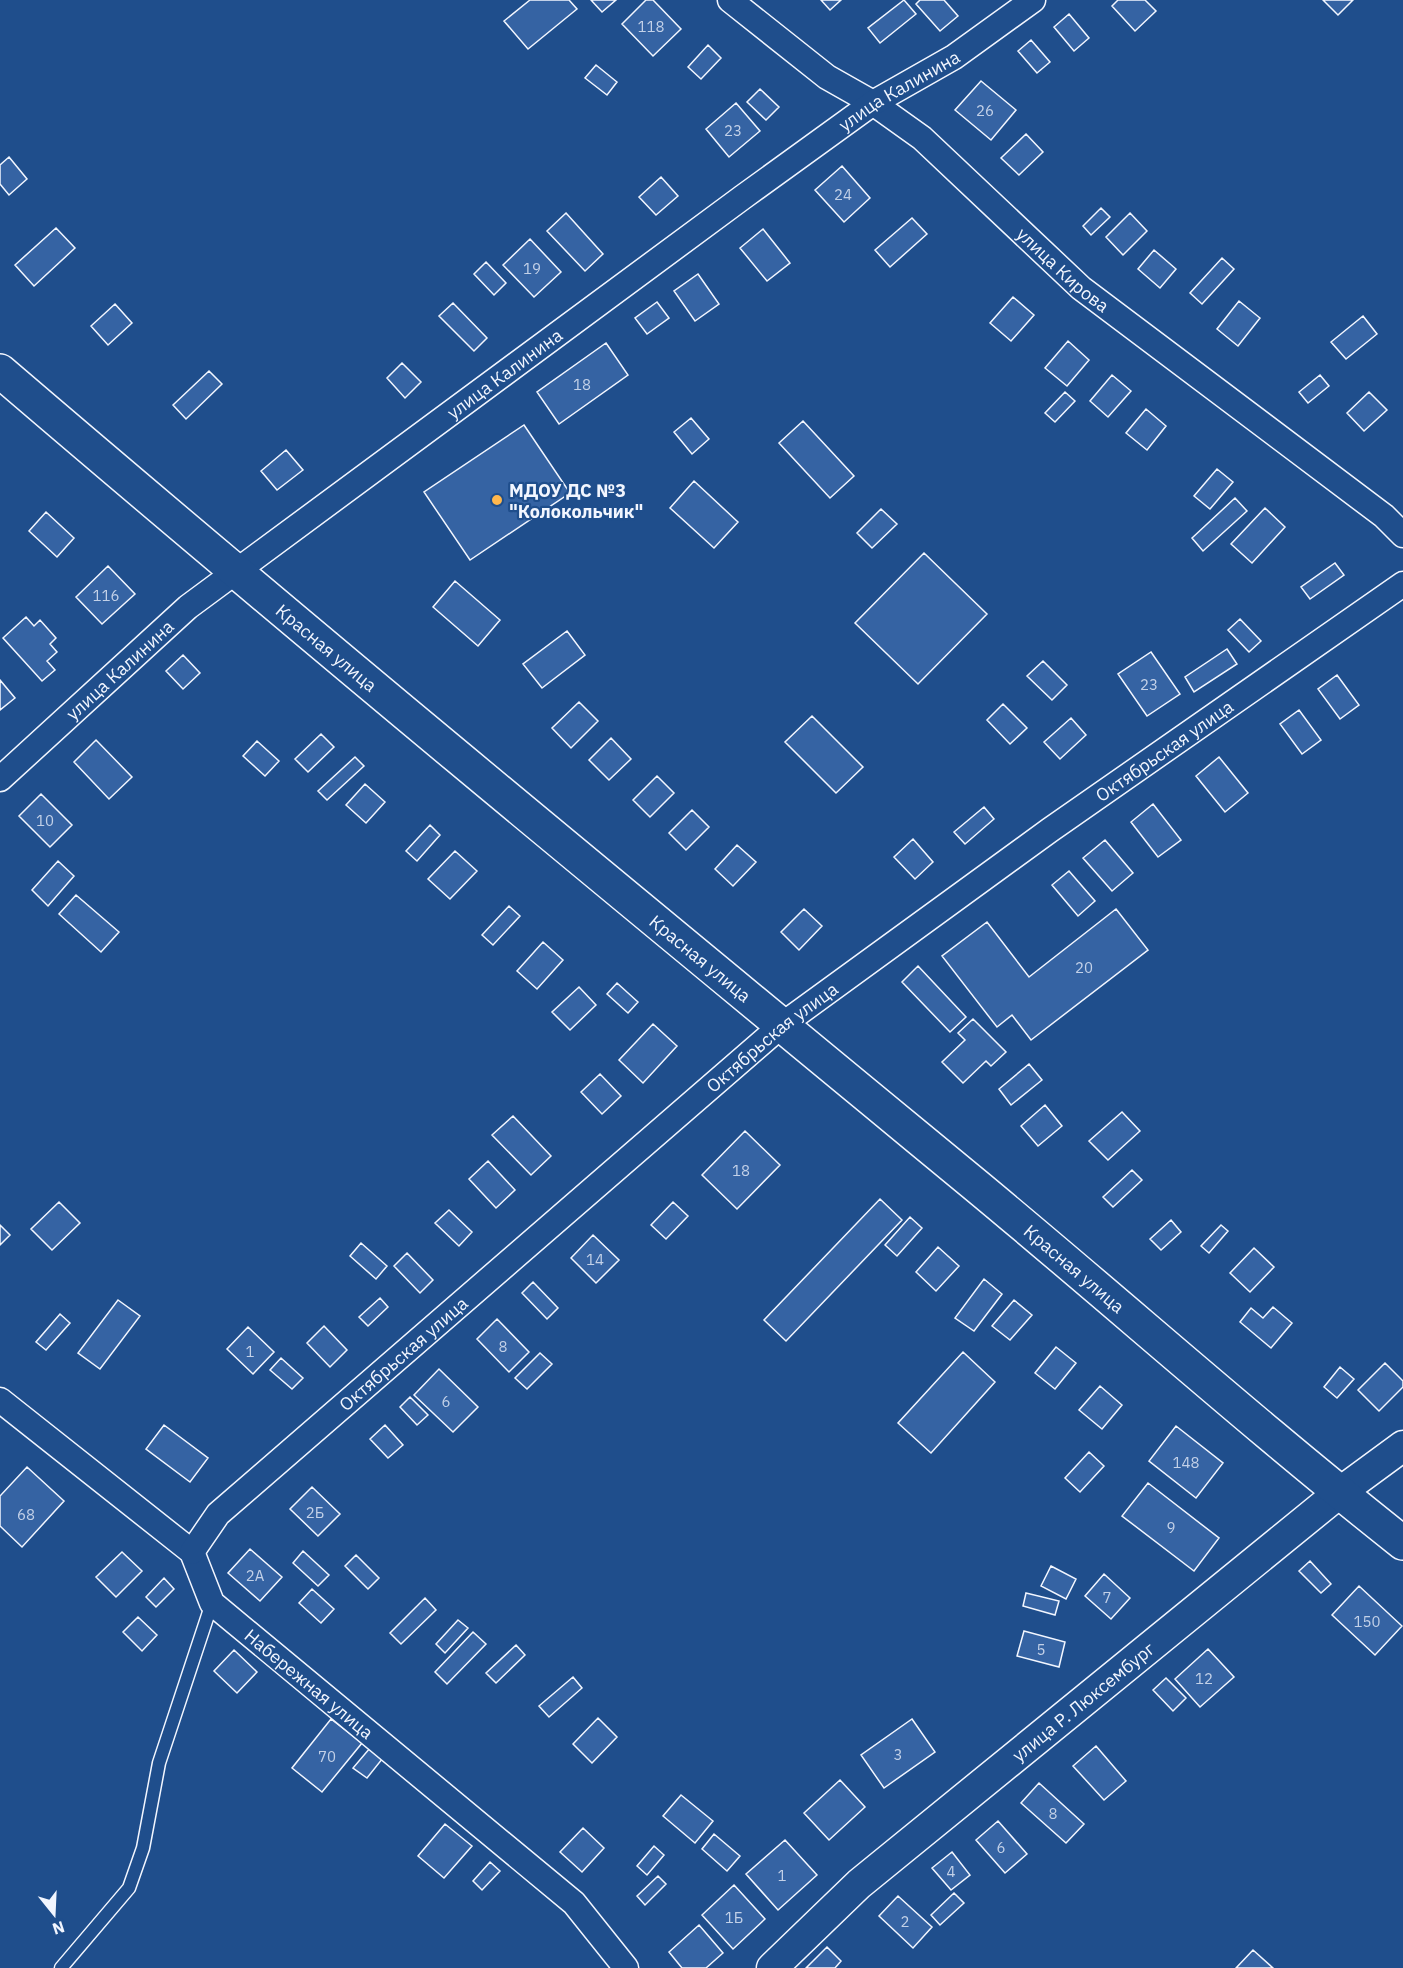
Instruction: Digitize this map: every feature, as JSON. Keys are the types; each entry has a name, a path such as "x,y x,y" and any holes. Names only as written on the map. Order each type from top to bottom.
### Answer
{"main road":[{"name":"Красная улица","path":"0,372 236,572 1095,1284 1339,1493 1403,1543"}],"street":[{"name":"улица Кирова","path":"730,0 827,77 873,103 922,138 1081,288 1384,516 1403,535"},
{"name":"улица Калинина","path":"0,778 188,607 873,103 954,57 1033,0"},
{"name":"Октябрьская улица","path":"192,1552 218,1514 782,1025 1050,830 1403,584"},
{"path":"0,1400 192,1552"},
{"name":"улица Р. Люксембург","path":"772,1968 859,1884 1339,1493 1403,1446"},
{"name":"Набережная улица","path":"192,1552 212,1603 574,1903 626,1968"}],"lane":[{"path":"62,1968 129,1888 143,1848 159,1763 212,1603"}],"building":[{"path":"530,0 569,0 577,9 528,49 504,21"},
{"path":"591,0 616,0 602,12"},
{"path":"646,0 653,0 681,29 653,56 622,24"},
{"path":"821,0 841,0 830,10"},
{"path":"904,0 916,14 880,43 868,28"},
{"path":"920,0 944,0 958,16 940,31 916,4"},
{"path":"1118,0 1145,0 1156,11 1135,31 1112,6"},
{"path":"1323,0 1353,0 1338,15"},
{"path":"1069,14 1089,38 1074,51 1054,27"},
{"path":"1031,40 1050,62 1037,73 1018,51"},
{"path":"708,45 721,58 701,79 688,67"},
{"path":"596,65 617,82 607,95 585,78"},
{"path":"981,81 1016,110 991,140 955,110"},
{"path":"760,89 779,107 766,120 747,102"},
{"path":"736,103 760,131 729,157 706,129"},
{"path":"1026,134 1043,152 1019,175 1001,158"},
{"path":"9,157 27,179 9,195 0,184 0,165"},
{"path":"842,166 870,198 844,222 815,190"},
{"path":"661,177 678,196 656,215 639,197"},
{"path":"1101,208 1110,217 1091,235 1083,226"},
{"path":"566,213 603,254 585,271 547,231"},
{"path":"1130,213 1147,231 1123,255 1106,237"},
{"path":"912,218 927,234 890,267 875,250"},
{"path":"56,228 75,248 34,286 15,265"},
{"path":"763,229 790,263 767,281 740,248"},
{"path":"530,239 561,272 534,297 503,265"},
{"path":"1154,250 1176,269 1160,288 1138,269"},
{"path":"1222,258 1234,269 1202,304 1190,293"},
{"path":"486,262 506,283 494,295 474,274"},
{"path":"698,274 719,304 695,321 674,291"},
{"path":"1013,297 1034,315 1011,341 990,323"},
{"path":"1239,301 1260,318 1238,346 1217,329"},
{"path":"657,302 669,318 647,334 635,318"},
{"path":"453,303 487,338 474,351 439,316"},
{"path":"115,304 132,323 108,345 91,326"},
{"path":"1363,316 1377,334 1346,359 1331,342"},
{"path":"1068,341 1089,360 1067,386 1045,368"},
{"path":"606,343 628,375 559,424 537,392"},
{"path":"402,363 421,382 405,398 387,378"},
{"path":"209,371 222,384 186,419 173,405"},
{"path":"1112,375 1131,391 1108,417 1090,401"},
{"path":"1320,375 1329,386 1308,403 1299,392"},
{"path":"1065,392 1075,401 1055,422 1045,413"},
{"path":"1369,392 1387,410 1364,431 1347,413"},
{"path":"1146,409 1166,426 1147,450 1126,433"},
{"path":"691,418 709,439 692,454 674,432"},
{"path":"803,421 854,476 830,498 779,443"},
{"path":"524,425 570,493 470,560 424,492"},
{"path":"286,450 303,470 277,490 261,471"},
{"path":"1217,469 1233,482 1210,509 1194,496"},
{"path":"694,481 738,522 714,548 670,508"},
{"path":"1235,498 1247,511 1203,551 1192,538"},
{"path":"1265,508 1285,527 1252,563 1231,544"},
{"path":"881,509 897,524 872,548 857,533"},
{"path":"46,512 74,538 57,557 29,531"},
{"path":"924,553 987,614 918,684 855,623"},
{"path":"1335,563 1344,575 1310,599 1301,587"},
{"path":"108,566 135,594 102,624 76,597"},
{"path":"455,581 500,620 478,646 433,607"},
{"path":"26,617 34,626 40,620 56,638 50,644 57,652 47,661 55,670 42,681 3,638"},
{"path":"1240,619 1261,641 1249,652 1228,630"},
{"path":"567,631 585,655 542,688 523,664"},
{"path":"1227,649 1237,664 1194,692 1185,677"},
{"path":"1151,652 1180,694 1147,716 1118,674"},
{"path":"183,655 200,673 183,689 166,671"},
{"path":"1043,661 1067,685 1052,700 1027,676"},
{"path":"1337,675 1359,705 1340,719 1318,689"},
{"path":"0,680 15,698 0,710"},
{"path":"579,702 598,721 571,748 552,728"},
{"path":"1003,704 1027,728 1010,744 987,720"},
{"path":"1299,710 1321,740 1302,754 1280,724"},
{"path":"812,716 863,767 836,793 785,742"},
{"path":"1071,718 1086,735 1060,759 1044,742"},
{"path":"321,734 334,747 308,772 295,759"},
{"path":"611,738 631,759 609,780 589,760"},
{"path":"96,740 132,777 109,799 74,762"},
{"path":"257,741 279,761 265,776 243,756"},
{"path":"355,757 364,766 327,800 318,791"},
{"path":"1219,757 1248,793 1225,812 1196,776"},
{"path":"657,776 674,793 650,817 633,800"},
{"path":"365,784 385,802 366,823 346,805"},
{"path":"41,794 72,825 50,847 19,816"},
{"path":"1153,804 1181,840 1158,857 1131,822"},
{"path":"984,807 994,819 965,844 954,832"},
{"path":"692,810 709,827 686,850 669,833"},
{"path":"430,825 440,835 417,861 406,851"},
{"path":"913,839 933,862 915,879 894,857"},
{"path":"1105,840 1133,873 1112,891 1083,858"},
{"path":"737,845 756,862 733,886 715,869"},
{"path":"455,851 477,871 450,899 428,879"},
{"path":"58,861 74,876 48,906 32,890"},
{"path":"1069,871 1095,901 1078,916 1052,885"},
{"path":"76,895 119,932 101,952 59,914"},
{"path":"509,906 520,916 493,945 482,935"},
{"path":"804,909 822,926 799,950 781,932"},
{"path":"1116,909 1148,950 1031,1040 1012,1015 997,1027 942,956 987,922 1029,977"},
{"path":"543,942 563,960 537,989 517,971"},
{"path":"918,966 966,1017 950,1032 902,982"},
{"path":"617,983 638,1002 628,1013 607,994"},
{"path":"579,987 596,1005 570,1030 552,1012"},
{"path":"973,1019 1006,1052 991,1066 986,1061 963,1083 942,1062 965,1040 958,1033"},
{"path":"653,1024 677,1046 643,1083 619,1060"},
{"path":"1029,1064 1042,1080 1011,1105 999,1089"},
{"path":"600,1074 621,1096 602,1114 581,1092"},
{"path":"1045,1105 1062,1126 1038,1146 1021,1126"},
{"path":"1122,1112 1140,1131 1108,1160 1089,1141"},
{"path":"513,1116 551,1156 531,1175 492,1135"},
{"path":"745,1131 780,1165 737,1209 702,1175"},
{"path":"488,1161 515,1190 496,1208 469,1179"},
{"path":"1132,1170 1142,1180 1113,1207 1103,1197"},
{"path":"880,1199 902,1220 786,1341 764,1320"},
{"path":"59,1202 80,1223 52,1250 31,1229"},
{"path":"673,1202 688,1216 666,1239 651,1225"},
{"path":"449,1210 472,1232 459,1246 435,1223"},
{"path":"910,1217 922,1228 897,1256 885,1245"},
{"path":"1171,1220 1181,1232 1161,1250 1150,1239"},
{"path":"0,1225 10,1235 0,1245"},
{"path":"1221,1225 1228,1231 1209,1253 1201,1246"},
{"path":"593,1235 619,1260 596,1283 571,1258"},
{"path":"361,1243 387,1266 376,1279 350,1256"},
{"path":"938,1247 959,1266 936,1291 916,1272"},
{"path":"1254,1248 1274,1267 1250,1292 1230,1273"},
{"path":"407,1253 433,1280 420,1293 394,1266"},
{"path":"984,1279 1002,1294 974,1331 955,1318"},
{"path":"533,1282 558,1308 547,1319 522,1293"},
{"path":"380,1298 388,1307 368,1326 359,1317"},
{"path":"118,1300 140,1316 100,1369 78,1353"},
{"path":"1014,1300 1032,1315 1010,1340 992,1326"},
{"path":"1273,1307 1292,1323 1271,1348 1240,1322 1251,1308 1263,1318"},
{"path":"60,1314 70,1323 46,1350 36,1342"},
{"path":"497,1319 529,1352 509,1372 477,1339"},
{"path":"324,1326 347,1350 330,1367 307,1343"},
{"path":"248,1327 274,1352 253,1374 227,1349"},
{"path":"1056,1347 1076,1363 1055,1389 1035,1373"},
{"path":"963,1352 995,1382 931,1453 898,1423"},
{"path":"540,1353 552,1364 527,1389 515,1378"},
{"path":"281,1358 303,1378 292,1389 270,1370"},
{"path":"1385,1363 1403,1381 1403,1387 1379,1411 1358,1390"},
{"path":"1340,1367 1354,1379 1337,1398 1324,1387"},
{"path":"439,1369 478,1407 453,1432 414,1395"},
{"path":"1100,1386 1122,1405 1102,1429 1079,1410"},
{"path":"410,1397 428,1415 417,1425 400,1407"},
{"path":"164,1425 208,1458 190,1482 146,1449"},
{"path":"385,1425 403,1445 388,1458 370,1439"},
{"path":"1176,1426 1223,1463 1196,1498 1149,1461"},
{"path":"1089,1452 1104,1466 1080,1492 1065,1478"},
{"path":"27,1467 64,1501 22,1547 0,1526 0,1496"},
{"path":"1148,1483 1219,1538 1194,1571 1122,1516"},
{"path":"312,1487 340,1514 318,1536 290,1509"},
{"path":"250,1549 282,1577 260,1601 228,1573"},
{"path":"303,1551 329,1575 318,1586 293,1563"},
{"path":"122,1552 142,1571 116,1597 96,1577"},
{"path":"356,1555 379,1578 368,1589 345,1566"},
{"path":"1310,1561 1331,1584 1321,1593 1299,1571"},
{"path":"1051,1566 1076,1579 1066,1599 1041,1586"},
{"path":"1104,1574 1130,1598 1111,1619 1085,1596"},
{"path":"164,1578 174,1589 156,1607 146,1597"},
{"path":"1359,1586 1402,1626 1375,1655 1332,1615"},
{"path":"312,1589 334,1609 321,1623 299,1603"},
{"path":"1026,1593 1059,1601 1055,1615 1023,1606"},
{"path":"425,1598 436,1610 401,1644 390,1633"},
{"path":"138,1617 157,1635 142,1651 123,1632"},
{"path":"458,1620 468,1628 445,1653 436,1644"},
{"path":"1024,1631 1065,1642 1059,1667 1017,1656"},
{"path":"473,1632 486,1644 447,1684 435,1672"},
{"path":"516,1645 525,1655 496,1683 486,1673"},
{"path":"1208,1649 1234,1677 1200,1707 1175,1679"},
{"path":"234,1650 257,1672 237,1693 214,1671"},
{"path":"573,1677 582,1688 549,1717 539,1706"},
{"path":"1166,1678 1186,1698 1173,1711 1153,1690"},
{"path":"598,1718 617,1737 592,1763 573,1744"},
{"path":"331,1719 362,1743 322,1792 292,1768"},
{"path":"912,1719 935,1752 884,1788 861,1755"},
{"path":"1096,1746 1126,1781 1104,1800 1073,1766"},
{"path":"370,1748 383,1758 367,1778 353,1768"},
{"path":"840,1780 865,1807 829,1840 804,1813"},
{"path":"1039,1783 1084,1824 1066,1843 1021,1803"},
{"path":"681,1795 713,1821 695,1843 663,1816"},
{"path":"998,1821 1027,1854 1005,1873 976,1840"},
{"path":"445,1824 472,1846 444,1878 418,1856"},
{"path":"583,1828 604,1848 582,1872 560,1852"},
{"path":"714,1834 740,1856 727,1871 702,1849"},
{"path":"785,1840 817,1875 778,1910 746,1874"},
{"path":"654,1846 664,1855 647,1875 637,1866"},
{"path":"952,1852 970,1875 951,1890 932,1868"},
{"path":"490,1862 500,1871 482,1890 473,1881"},
{"path":"658,1876 666,1884 645,1905 637,1896"},
{"path":"734,1885 765,1919 733,1949 702,1915"},
{"path":"954,1893 964,1903 940,1925 931,1915"},
{"path":"898,1896 932,1927 913,1948 879,1916"},
{"path":"699,1925 723,1953 706,1968 682,1968 669,1952"},
{"path":"827,1947 841,1961 835,1968 806,1968"},
{"path":"1253,1950 1273,1968 1236,1968"}],"place":[{"name":"МДОУ ДС №3 \"Колокольчик\"","path":"497,500"}]}
